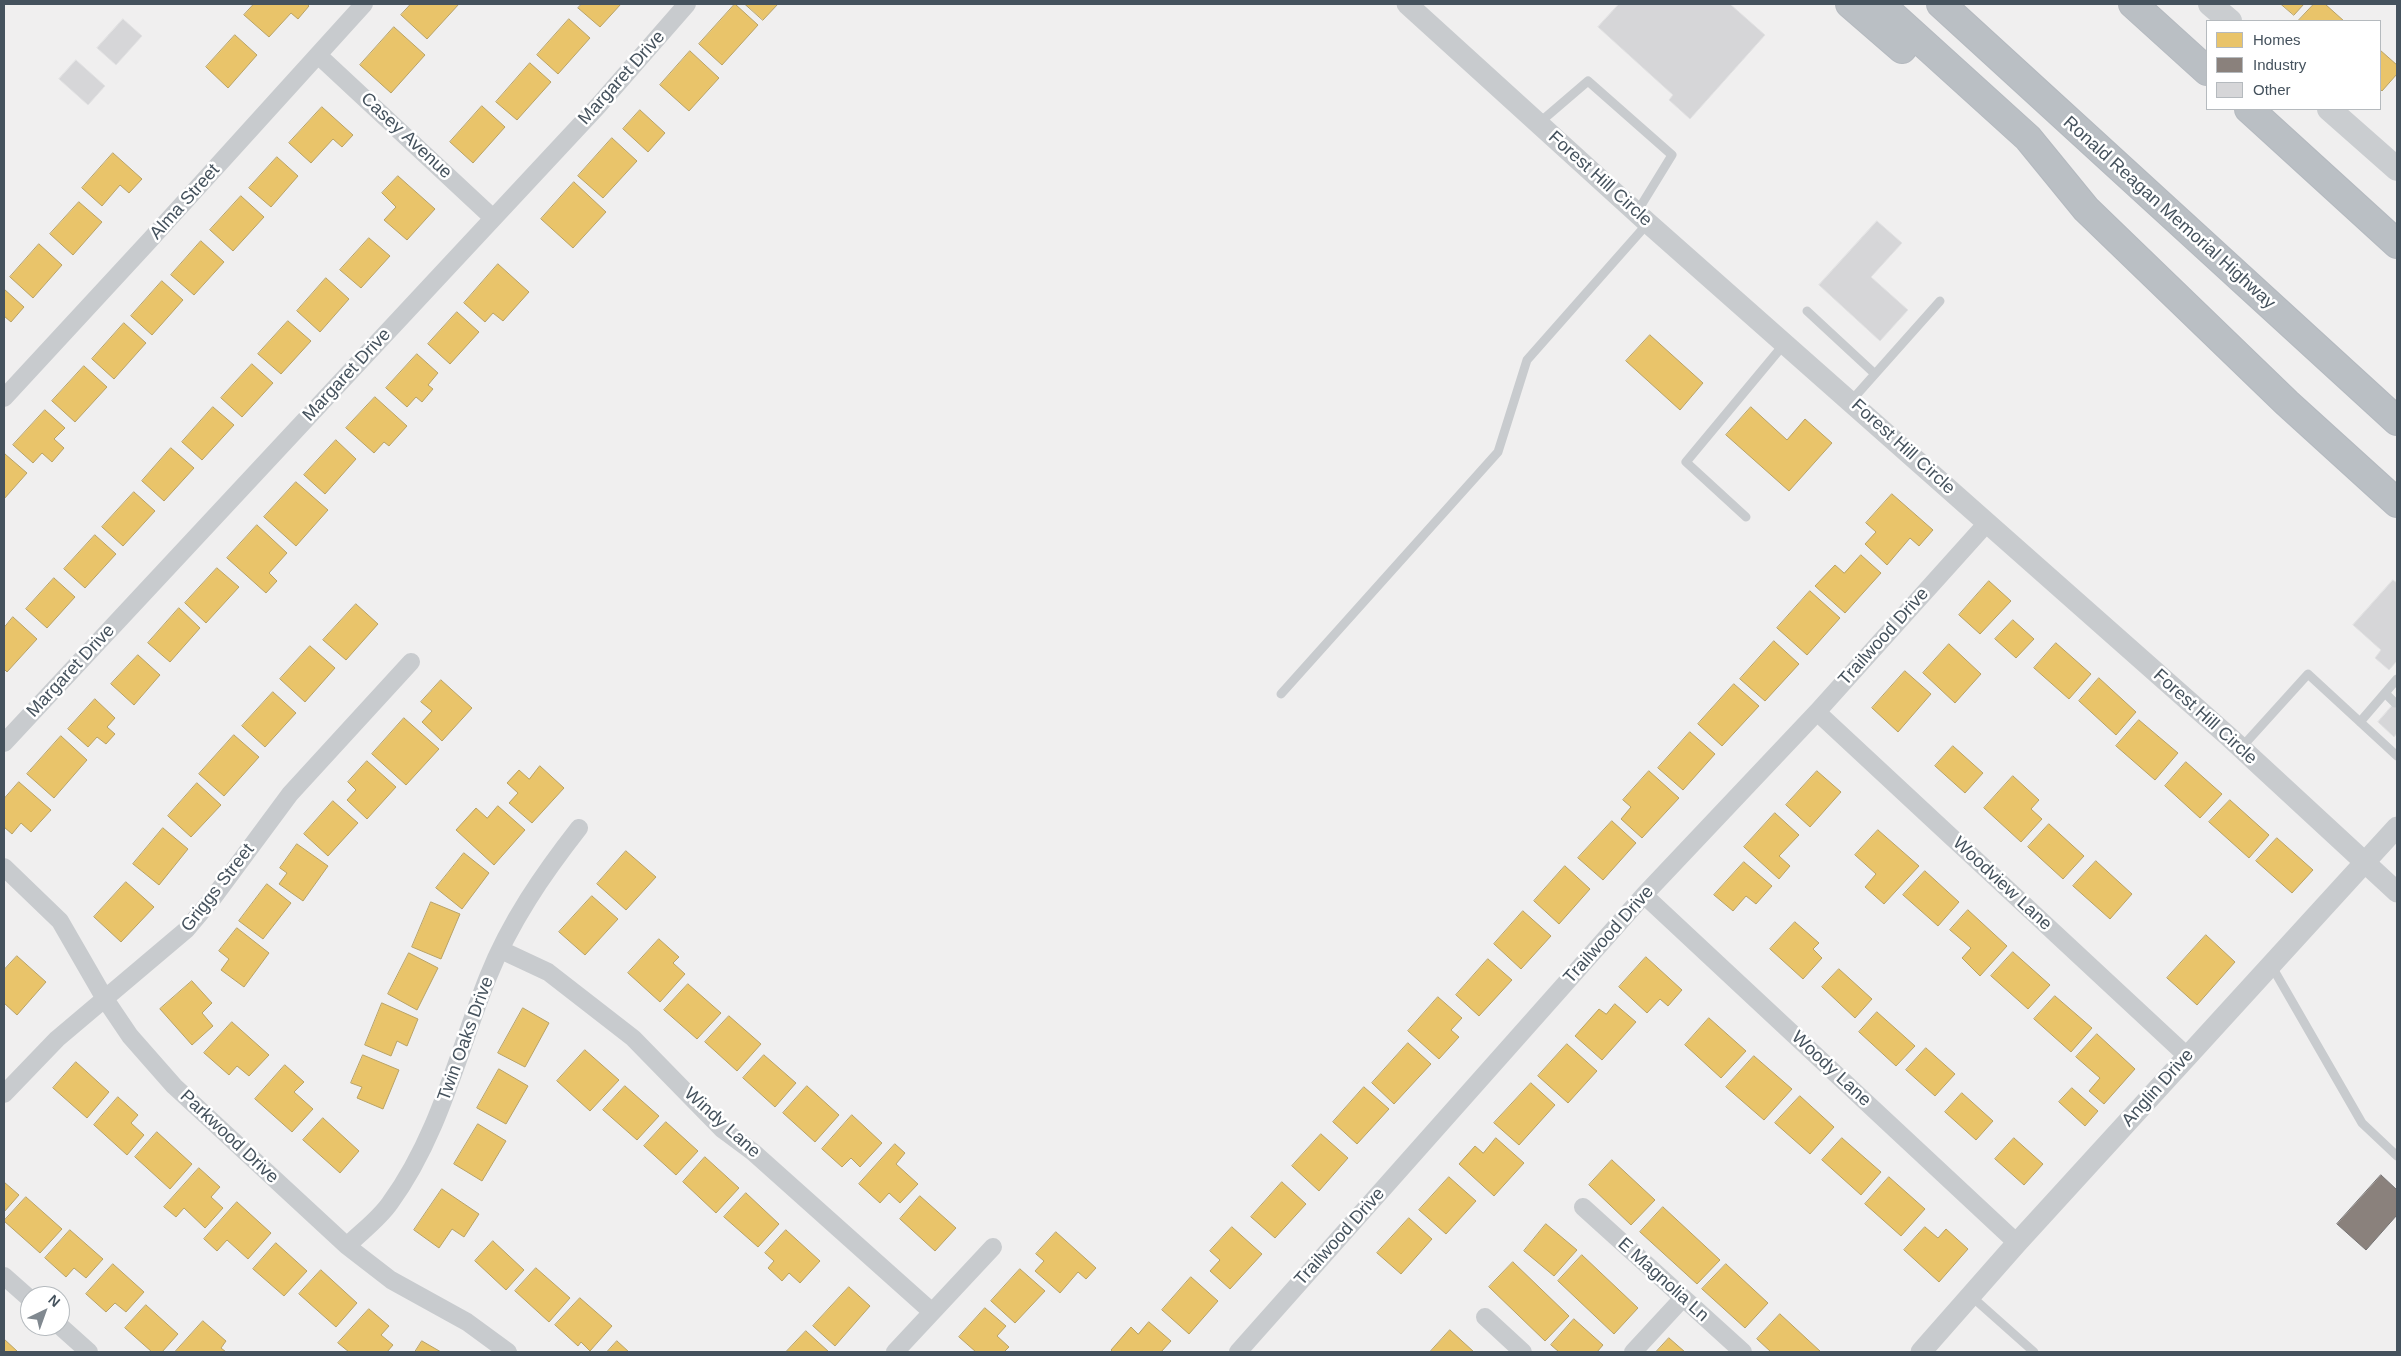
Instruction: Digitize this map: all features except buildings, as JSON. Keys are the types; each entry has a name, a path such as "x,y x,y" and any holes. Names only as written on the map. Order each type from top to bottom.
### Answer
{"highway":[{"path":"1850,4 2086,209 2287,403 2397,503"},
{"path":"1880,4 2028,138 2086,209"},
{"name":"Ronald Reagan Memorial Highway","path":"1941,4 2397,421"},
{"path":"2133,4 2206,70"},
{"path":"2250,110 2397,244"}],"main road":[{"path":"2210,4 2229,20"},
{"path":"2330,110 2397,168"}],"street":[{"name":"Alma Street","path":"4,398 364,4"},
{"name":"Margaret Drive","path":"4,743 598,106 687,4"},
{"name":"Forest Hill Circle","path":"1407,4 1643,218 2241,748 2397,892"},
{"name":"Casey Avenue","path":"318,55 493,218"},
{"name":"Trailwood Drive","path":"1238,1352 1644,895 1817,712 1987,523"},
{"name":"Griggs Street","path":"4,1094 58,1039 186,930 214,898 290,794 411,662"},
{"name":"Woodview Lane","path":"1817,712 2187,1056"},
{"name":"Twin Oaks Drive","path":"348,1246 389,1204 412,1169 442,1104 489,975 501,950 524,904 546,869 579,828"},
{"name":"Anglin Drive","path":"1921,1352 2017,1243 2397,828"},
{"name":"Parkwood Drive","path":"4,867 60,921 106,1000 130,1036 174,1086 348,1246 391,1280 467,1322 508,1352"},
{"name":"Woody Lane","path":"1644,895 2017,1243"},
{"name":"Windy Lane","path":"501,950 548,972 633,1038 722,1129 753,1152 932,1312"},
{"name":"E Magnolia Ln","path":"1583,1207 1743,1352"},
{"path":"895,1352 993,1246"},
{"path":"4,1276 20,1291"},
{"path":"1633,1352 1683,1298"},
{"path":"1485,1317 1524,1352"},
{"path":"70,1335 89,1352"}],"lane":[{"path":"1281,694 1498,452 1527,360 1643,218 1672,155 1588,81 1539,123"},
{"path":"1851,401 1940,301"},
{"path":"1806,311 1875,374"},
{"path":"1746,517 1686,462 1785,342"},
{"path":"2241,748 2308,674 2397,755"},
{"path":"2360,722 2397,679"},
{"path":"2385,693 2395,703"},
{"path":"2271,964 2362,1123 2397,1156"},
{"path":"1970,1296 2034,1352"}]}
